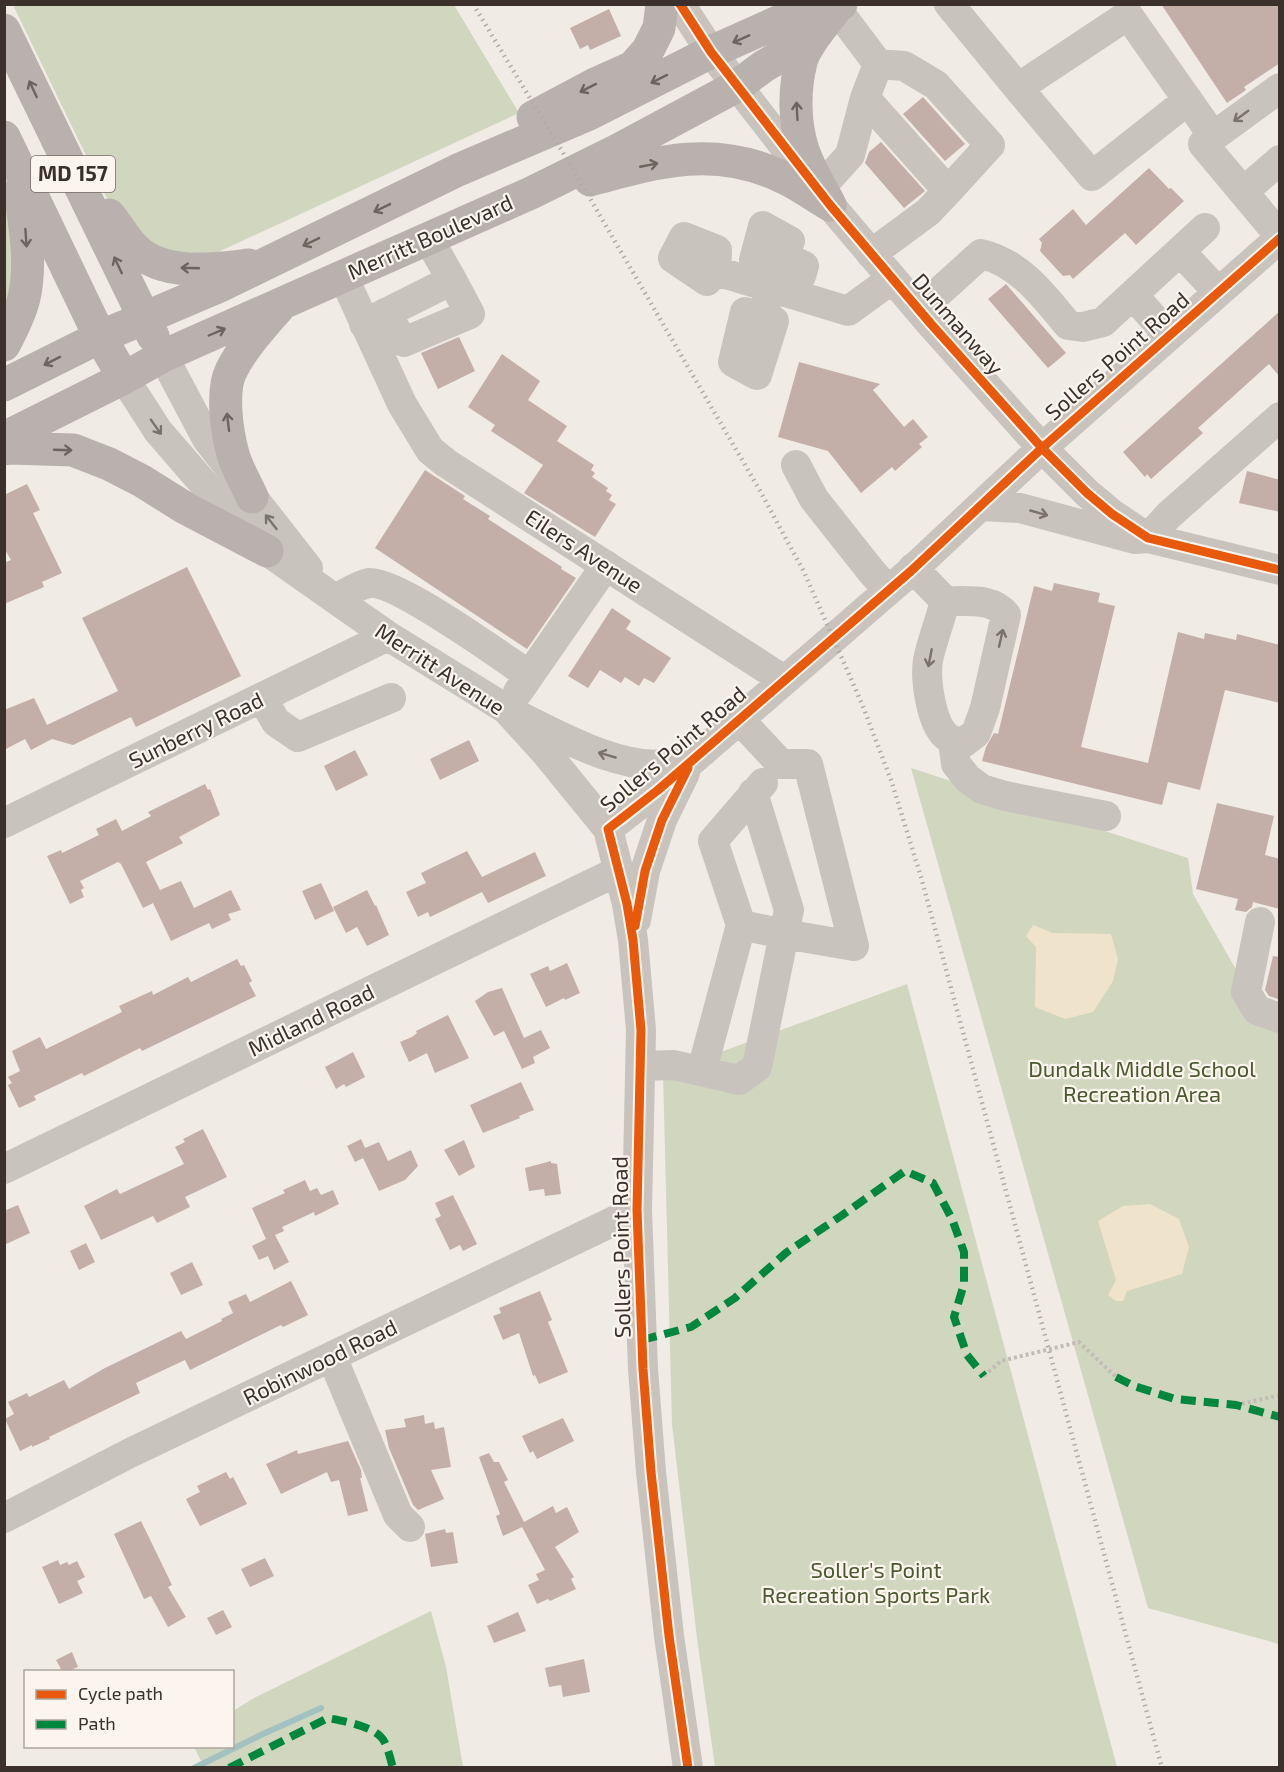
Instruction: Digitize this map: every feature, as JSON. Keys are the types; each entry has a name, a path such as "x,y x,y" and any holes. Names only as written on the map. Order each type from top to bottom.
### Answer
{"main road":[{"path":"458,170 538,113 633,67 648,50 659,28 662,4"},
{"path":"759,4 838,6"},
{"name":"Merritt Boulevard","path":"4,385 100,337 210,291 458,170 589,114 711,52 787,18 838,6"},
{"name":"Merritt Boulevard","path":"4,438 163,356 531,193 618,150 737,86 764,66 814,37 838,6"},
{"name":"MD 157","path":"4,30 163,356"},
{"path":"814,37 801,59 797,104 798,130 803,151 825,196"},
{"path":"434,236 524,172 627,124 694,89 707,75 711,52"},
{"path":"10,148 100,337 124,378"},
{"name":"MD 157","path":"4,345 24,299 28,272 26,236 10,148"},
{"path":"65,157 136,249 150,259 177,267 205,268 269,263"},
{"path":"531,193 642,166 677,160 714,158 748,164 780,175 825,196"},
{"path":"252,497 233,455 226,406 226,386 230,372 246,348 282,303"},
{"path":"4,449 73,450 92,457 142,481 185,508 267,551"}],"street":[{"name":"Dunmanway","path":"681,4 711,52 737,86 892,279 1041,448 1104,507 1148,538 1280,570"},
{"path":"949,4 1092,176 1188,100"},
{"path":"838,6 878,64"},
{"path":"1018,88 1128,15 1188,100 1208,140 1243,192 1280,237"},
{"path":"825,196 850,155 865,98 878,64"},
{"path":"872,254 928,212 990,145 936,85 904,66 878,64"},
{"path":"1208,140 1280,88"},
{"path":"865,98 948,191"},
{"path":"1243,192 1280,160"},
{"path":"919,310 981,254 997,258 1029,280 1068,325 1083,327 1103,322 1205,228"},
{"path":"375,318 452,280 434,236"},
{"name":"Sollers Point Road","path":"688,1767 669,1635 651,1472 643,1369 637,1210 641,1030 633,940 627,904 608,829 690,763 913,568 1041,448 1280,237"},
{"path":"1180,251 1218,292"},
{"path":"716,271 778,271 848,311 892,279"},
{"path":"761,317 778,271"},
{"name":"Eilers Avenue","path":"343,276 375,318 402,404 430,450 446,463 784,680"},
{"path":"1133,295 1168,336"},
{"name":"Merritt Avenue","path":"163,356 207,439 292,550 335,599"},
{"name":"Merritt Avenue","path":"124,378 158,431 223,506 267,551 388,636 506,709 546,753 608,829"},
{"path":"981,506 1020,508 1136,539 1148,538 1169,515 1274,428"},
{"path":"796,465 814,499 888,590"},
{"path":"606,566 506,709 602,754 640,764 670,763 730,727 781,764 808,764 854,946 741,925"},
{"path":"913,568 945,601 989,603 999,606 1006,615 985,708 976,732 963,742 952,741 944,735 937,722 928,690 928,661 945,601"},
{"path":"335,599 370,583 385,585 411,597 530,675"},
{"name":"Sunberry Road","path":"4,823 388,636"},
{"path":"262,698 276,722 298,736 391,698"},
{"path":"952,741 956,764 968,779 982,789 1005,796 1106,816"},
{"path":"633,940 645,871 662,820 690,763"},
{"path":"702,1070 741,925 713,841 781,764"},
{"path":"640,1066 674,1065 739,1080 757,1067 789,910 753,793"},
{"name":"Midland Road","path":"4,1169 618,870"},
{"path":"1260,922 1246,992 1257,1010 1280,1018"},
{"name":"Robinwood Road","path":"4,1518 130,1453 637,1210"},
{"path":"332,1357 398,1515 410,1527"}],"path":[{"path":"984,1376 1001,1361 1079,1342 1116,1377"},
{"path":"1236,1405 1280,1395"}],"green space":[{"path":"13,5 454,5 519,113 216,253 155,252 116,217"},
{"path":"4,207 21,244 4,325"},
{"name":"Dundalk Middle School Recreation Area","path":"911,768 1188,858 1193,894 1263,1017 1279,1021 1279,1644 1148,1608"},
{"name":"Soller's Point Recreation Sports Park","path":"907,984 1117,1767 715,1767 697,1638 672,1424 663,1073"},
{"path":"431,1611 446,1667 463,1767 204,1767 194,1748 234,1748 234,1710 256,1697"}],"sand":[{"path":"1033,925 1053,933 1111,934 1118,959 1113,981 1093,1012 1065,1019 1035,1007 1036,947 1026,936"},
{"path":"1150,1204 1179,1219 1189,1247 1182,1274 1127,1291 1123,1301 1116,1301 1108,1295 1116,1280 1098,1221 1123,1206"}],"building":[{"path":"1161,4 1280,4 1280,63 1244,87 1246,90 1227,103"},
{"path":"609,9 621,36 590,50 588,45 580,49 570,28"},
{"path":"923,97 965,144 945,161 903,114"},
{"path":"881,142 925,191 904,208 865,163 869,152"},
{"path":"1149,168 1184,201 1136,245 1125,233 1073,279 1070,275 1063,276 1040,251 1042,243 1039,239 1073,209 1086,225"},
{"path":"1006,284 1066,353 1048,368 988,299"},
{"path":"1280,311 1280,377 1269,364 1198,428 1203,433 1151,479 1147,474 1145,477 1123,452"},
{"path":"459,337 475,371 438,389 421,353"},
{"path":"502,354 540,381 528,400 567,426 557,441 594,465 591,470 595,473 592,477 608,488 606,491 612,495 609,500 616,504 595,537 524,493 543,465 491,431 495,425 468,407"},
{"path":"799,362 880,384 873,390 904,427 913,419 928,437 919,444 922,447 895,471 892,467 861,493 828,451 778,437"},
{"path":"425,470 465,496 463,499 490,516 488,519 576,578 527,649 375,548"},
{"path":"1247,471 1280,480 1280,512 1239,503"},
{"path":"27,484 40,510 33,513 62,573 42,582 44,587 4,604 4,563 11,560 4,548 4,495"},
{"path":"187,567 241,676 136,727 131,717 73,745 52,739 31,750 25,739 4,750 4,710 34,698 47,725 118,691 82,618"},
{"path":"1054,583 1100,593 1098,602 1115,606 1081,747 1148,763 1178,632 1204,639 1205,633 1236,640 1237,634 1280,645 1280,703 1225,690 1200,790 1168,782 1162,805 982,761 986,747 994,733 998,734 1034,586 1052,591"},
{"path":"612,608 631,621 626,629 671,658 654,683 644,678 639,686 625,677 621,683 600,670 588,688 568,676"},
{"path":"469,740 479,761 440,780 430,759"},
{"path":"355,750 368,775 336,791 324,766"},
{"path":"205,784 208,790 210,789 220,815 179,837 183,843 146,862 160,890 181,881 194,908 231,890 241,910 228,914 231,920 212,929 209,923 171,941 153,903 143,908 118,862 80,881 84,888 81,890 84,897 70,904 47,856 61,850 62,853 99,835 96,829 116,819 122,831 151,816 148,812"},
{"path":"1217,803 1274,816 1265,855 1280,859 1280,909 1253,902 1252,907 1246,912 1235,910 1238,899 1196,889"},
{"path":"467,851 482,877 535,852 546,876 488,903 482,892 430,917 428,912 418,917 406,892 426,883 421,873"},
{"path":"321,883 334,911 315,920 302,891"},
{"path":"367,890 389,935 367,946 357,927 346,933 333,907"},
{"path":"1273,956 1280,957 1280,1000 1269,996 1265,990"},
{"path":"237,959 241,966 244,965 252,981 249,983 256,996 142,1051 140,1048 84,1076 82,1073 34,1096 36,1100 19,1108 8,1085 12,1083 8,1077 20,1071 12,1051 40,1037 46,1049 122,1012 119,1006 152,991 153,995 188,977 191,982"},
{"path":"567,963 580,993 546,1007 530,974 548,966 550,971"},
{"path":"502,988 524,1038 541,1030 550,1048 533,1057 535,1063 522,1069 504,1031 494,1036 475,1001 488,992"},
{"path":"448,1015 469,1058 435,1073 427,1053 409,1062 400,1042"},
{"path":"353,1052 365,1077 346,1087 344,1084 336,1089 325,1067"},
{"path":"521,1082 534,1110 483,1133 470,1105"},
{"path":"203,1129 227,1177 185,1197 190,1207 157,1223 153,1216 101,1240 84,1206 117,1189 120,1194 184,1164 175,1147 185,1142 183,1139"},
{"path":"361,1139 365,1148 379,1142 388,1161 411,1150 418,1166 405,1180 379,1191 363,1158 355,1162 347,1146"},
{"path":"464,1140 475,1167 459,1176 444,1150"},
{"path":"551,1161 557,1164 561,1194 545,1196 544,1189 529,1191 525,1168"},
{"path":"305,1180 310,1191 317,1188 321,1195 333,1190 339,1204 315,1216 314,1212 282,1227 284,1231 275,1235 289,1262 274,1270 268,1256 259,1260 252,1246 266,1239 252,1208 285,1193 283,1190"},
{"path":"453,1195 477,1244 463,1251 460,1245 450,1250 435,1219 441,1216 435,1203"},
{"path":"18,1205 30,1233 4,1245 4,1211"},
{"path":"86,1243 95,1262 79,1270 70,1251"},
{"path":"192,1262 203,1285 181,1295 170,1273"},
{"path":"291,1281 308,1315 283,1327 281,1325 190,1370 185,1360 136,1383 140,1393 49,1437 50,1439 20,1451 5,1419 14,1414 8,1402 27,1393 29,1397 64,1380 69,1389 103,1369 181,1331 186,1339 233,1313 228,1302 246,1294 250,1302"},
{"path":"540,1291 552,1320 548,1322 568,1372 539,1384 535,1375 533,1376 519,1333 503,1340 493,1316 501,1313 499,1308"},
{"path":"424,1415 425,1424 434,1422 435,1429 444,1427 451,1467 431,1470 444,1499 418,1510 413,1505 389,1448 385,1430 406,1427 404,1419"},
{"path":"563,1418 574,1441 537,1459 533,1451 530,1453 522,1436"},
{"path":"348,1441 361,1470 362,1478 360,1478 368,1511 348,1516 339,1480 331,1482 327,1472 281,1494 266,1464 297,1450 298,1454"},
{"path":"489,1453 494,1462 499,1462 508,1480 504,1482 524,1522 553,1506 556,1513 567,1507 579,1532 555,1547 574,1577 571,1579 576,1589 550,1601 548,1599 537,1604 528,1585 539,1580 536,1574 545,1570 522,1527 503,1536 496,1516 500,1514 479,1457"},
{"path":"226,1472 230,1479 233,1477 247,1504 200,1526 186,1499 200,1492 197,1486"},
{"path":"141,1521 172,1585 168,1587 186,1617 168,1627 151,1596 144,1599 114,1534"},
{"path":"445,1529 446,1533 453,1532 458,1563 431,1567 425,1534"},
{"path":"265,1558 274,1576 250,1587 241,1569"},
{"path":"58,1560 60,1565 67,1562 69,1565 77,1561 85,1577 77,1581 83,1593 59,1604 42,1567"},
{"path":"223,1610 232,1627 216,1635 207,1618"},
{"path":"518,1612 526,1631 494,1643 487,1626"},
{"path":"72,1652 78,1667 61,1670 56,1660"},
{"path":"584,1659 590,1692 563,1697 561,1685 549,1687 545,1668"}],"waterway":[{"path":"194,1768 321,1708"}],"railway":[{"path":"473,4 574,171 759,489 804,572 862,704 891,780 921,877 1162,1768"}],"marked path":[{"path":"642,1340 691,1327 735,1298 787,1252 905,1171 933,1183 952,1219 964,1252 964,1284 954,1317 967,1355 984,1376"},
{"path":"1116,1377 1134,1386 1175,1399 1236,1405 1280,1417"},
{"path":"229,1768 328,1718 362,1726 375,1732 386,1746 393,1768"}],"cycle path":[{"path":"680,4 711,52 830,205 931,324 1042,448 1087,493 1112,514 1148,538 1280,570"},
{"path":"688,1768 669,1636 651,1472 643,1369 637,1210 641,1030 633,940 627,904 608,829 658,790 911,571 1042,448 1280,238"},
{"path":"635,926 645,871 662,820 688,768"}]}
